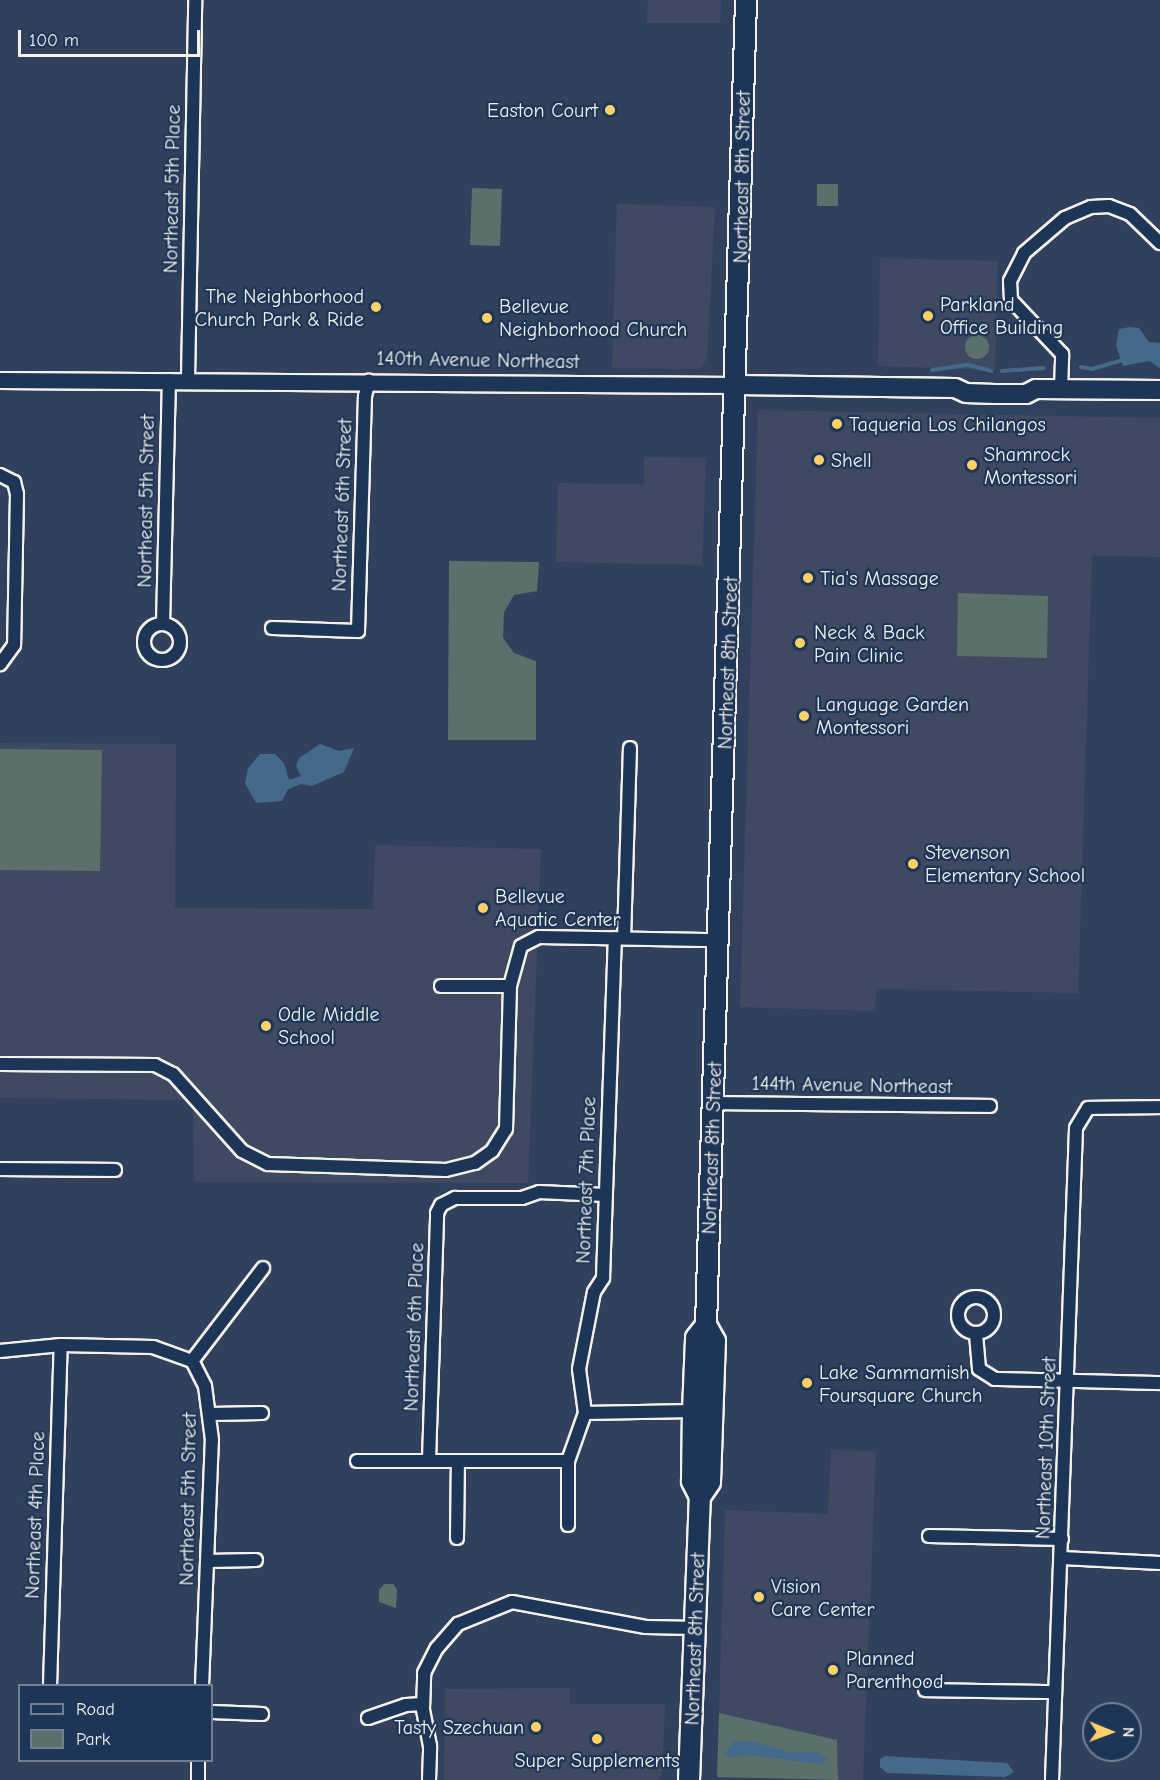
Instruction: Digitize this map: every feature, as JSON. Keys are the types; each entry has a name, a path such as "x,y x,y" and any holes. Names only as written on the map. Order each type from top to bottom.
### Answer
{"main road":[{"name":"Northeast 8th Street","path":"689,1780 700,1497 711,1475 715,1341 706,1325 737,386 746,0"},
{"name":"140th Avenue Northeast","path":"737,386 955,388 966,393 995,394 1026,394 1036,389 1160,390"},
{"name":"Northeast 8th Street","path":"700,1497 692,1481 693,1411 696,1338 706,1325"}],"street":[{"name":"Northeast 5th Place","path":"188,379 195,0"},
{"path":"1061,389 1062,354 1011,300 1010,281 1018,263 1065,218 1090,207 1109,206 1130,214 1160,243"},
{"name":"140th Avenue Northeast","path":"0,380 369,380 737,386"},
{"name":"Northeast 5th Street","path":"163,624 169,380"},
{"name":"Northeast 6th Street","path":"272,628 358,631 365,396 369,380"},
{"path":"0,475 10,478 16,488 12,651 0,664"},
{"name":"Northeast 7th Place","path":"568,1525 568,1461 585,1413 579,1369 594,1292 603,1278 605,1195 630,748"},
{"path":"0,1065 155,1065 173,1074 242,1150 268,1164 446,1170 475,1163 492,1151 506,1129 510,986 521,946 531,939 719,940"},
{"path":"441,986 510,986"},
{"name":"144th Avenue Northeast","path":"714,1103 990,1106"},
{"name":"Northeast 10th Street","path":"1052,1780 1069,1381 1075,1139 1079,1119 1088,1108 1098,1106 1160,1107"},
{"path":"0,1169 115,1170"},
{"name":"Northeast 6th Place","path":"429,1460 437,1214 447,1200 522,1198 539,1192 605,1195"},
{"path":"0,1352 61,1346 153,1347 192,1361 263,1269"},
{"path":"976,1334 975,1356 979,1369 986,1376 1160,1383"},
{"name":"Northeast 4th Place","path":"50,1684 61,1346"},
{"name":"Northeast 5th Street","path":"192,1361 205,1386 211,1414 208,1561 202,1684"},
{"path":"585,1413 693,1411"},
{"path":"211,1414 262,1413"},
{"path":"357,1461 568,1461"},
{"path":"457,1538 458,1461"},
{"path":"929,1536 1062,1539"},
{"path":"1062,1558 1160,1563"},
{"path":"208,1561 256,1560"},
{"path":"429,1780 430,1746 423,1704 424,1673 436,1648 458,1623 512,1602 646,1627 696,1629"},
{"path":"926,1690 1055,1692"},
{"path":"368,1718 406,1705 423,1704"},
{"path":"213,1712 262,1714"},
{"path":"198,1762 198,1780"}],"shaded area":[{"path":"648,0 721,0 720,23 647,23"},
{"path":"617,204 715,207 707,359 700,369 612,368"},
{"path":"880,258 998,261 995,370 878,366"},
{"path":"1139,328 1149,342 1160,343 1160,368 1149,361 1123,366 1116,345 1119,329"},
{"path":"758,410 1160,418 1160,557 1092,556 1078,993 876,989 875,1011 740,1007"},
{"path":"644,457 706,458 702,565 556,562 558,483 644,484"},
{"name":"Odle Middle School","path":"0,743 176,744 175,908 373,909 375,845 541,849 528,1183 194,1182 193,1100 0,1098"},
{"path":"320,744 339,751 354,748 344,772 312,786 301,784 288,789 282,801 256,803 245,783 248,768 260,754 275,754 284,763 289,780 301,776 296,766 299,758"},
{"path":"831,1450 876,1451 863,1780 838,1780 837,1740 719,1713 725,1510 828,1514"},
{"path":"570,1688 570,1704 665,1704 662,1774 658,1780 444,1780 445,1689"},
{"path":"734,1741 756,1742 787,1752 819,1752 828,1760 820,1764 749,1755 732,1758 724,1754"},
{"path":"885,1756 1007,1763 1014,1772 1005,1777 887,1773 880,1767 880,1759"}],"green space":[{"path":"817,184 838,184 838,206 817,206"},
{"path":"472,188 502,189 500,246 470,245"},
{"path":"977,335 986,338 989,347 986,356 977,359 968,356 965,347 968,338"},
{"path":"449,561 539,562 537,591 514,595 504,612 503,638 514,653 536,661 536,740 448,740"},
{"path":"958,593 1048,596 1047,658 957,656"},
{"path":"0,749 102,750 100,871 0,870"},
{"path":"384,1584 393,1584 397,1590 396,1608 379,1602 379,1590"},
{"path":"719,1713 837,1740 838,1780 717,1777"}],"waterway":[{"path":"1081,367 1092,369 1123,360"},
{"path":"932,370 969,365 991,371"},
{"path":"1002,371 1044,368"}],"place":[{"name":"Easton Court","path":"610,110"},
{"name":"The Neighborhood Church Park & Ride","path":"376,307"},
{"name":"Parkland Office Building","path":"928,316"},
{"name":"Bellevue Neighborhood Church","path":"487,318"},
{"name":"Taqueria Los Chilangos","path":"837,424"},
{"name":"Shell","path":"819,460"},
{"name":"Shamrock Montessori","path":"972,465"},
{"name":"Tia's Massage","path":"808,578"},
{"name":"Neck & Back Pain Clinic","path":"800,643"},
{"name":"Language Garden Montessori","path":"804,716"},
{"name":"Stevenson Elementary School","path":"913,864"},
{"name":"Bellevue Aquatic Center","path":"483,908"},
{"name":"Odle Middle School","path":"266,1026"},
{"name":"Lake Sammamish Foursquare Church","path":"807,1383"},
{"name":"Vision Care Center","path":"759,1597"},
{"name":"Planned Parenthood","path":"833,1670"},
{"name":"Tasty Szechuan","path":"536,1727"},
{"name":"Super Supplements","path":"597,1739"}]}
